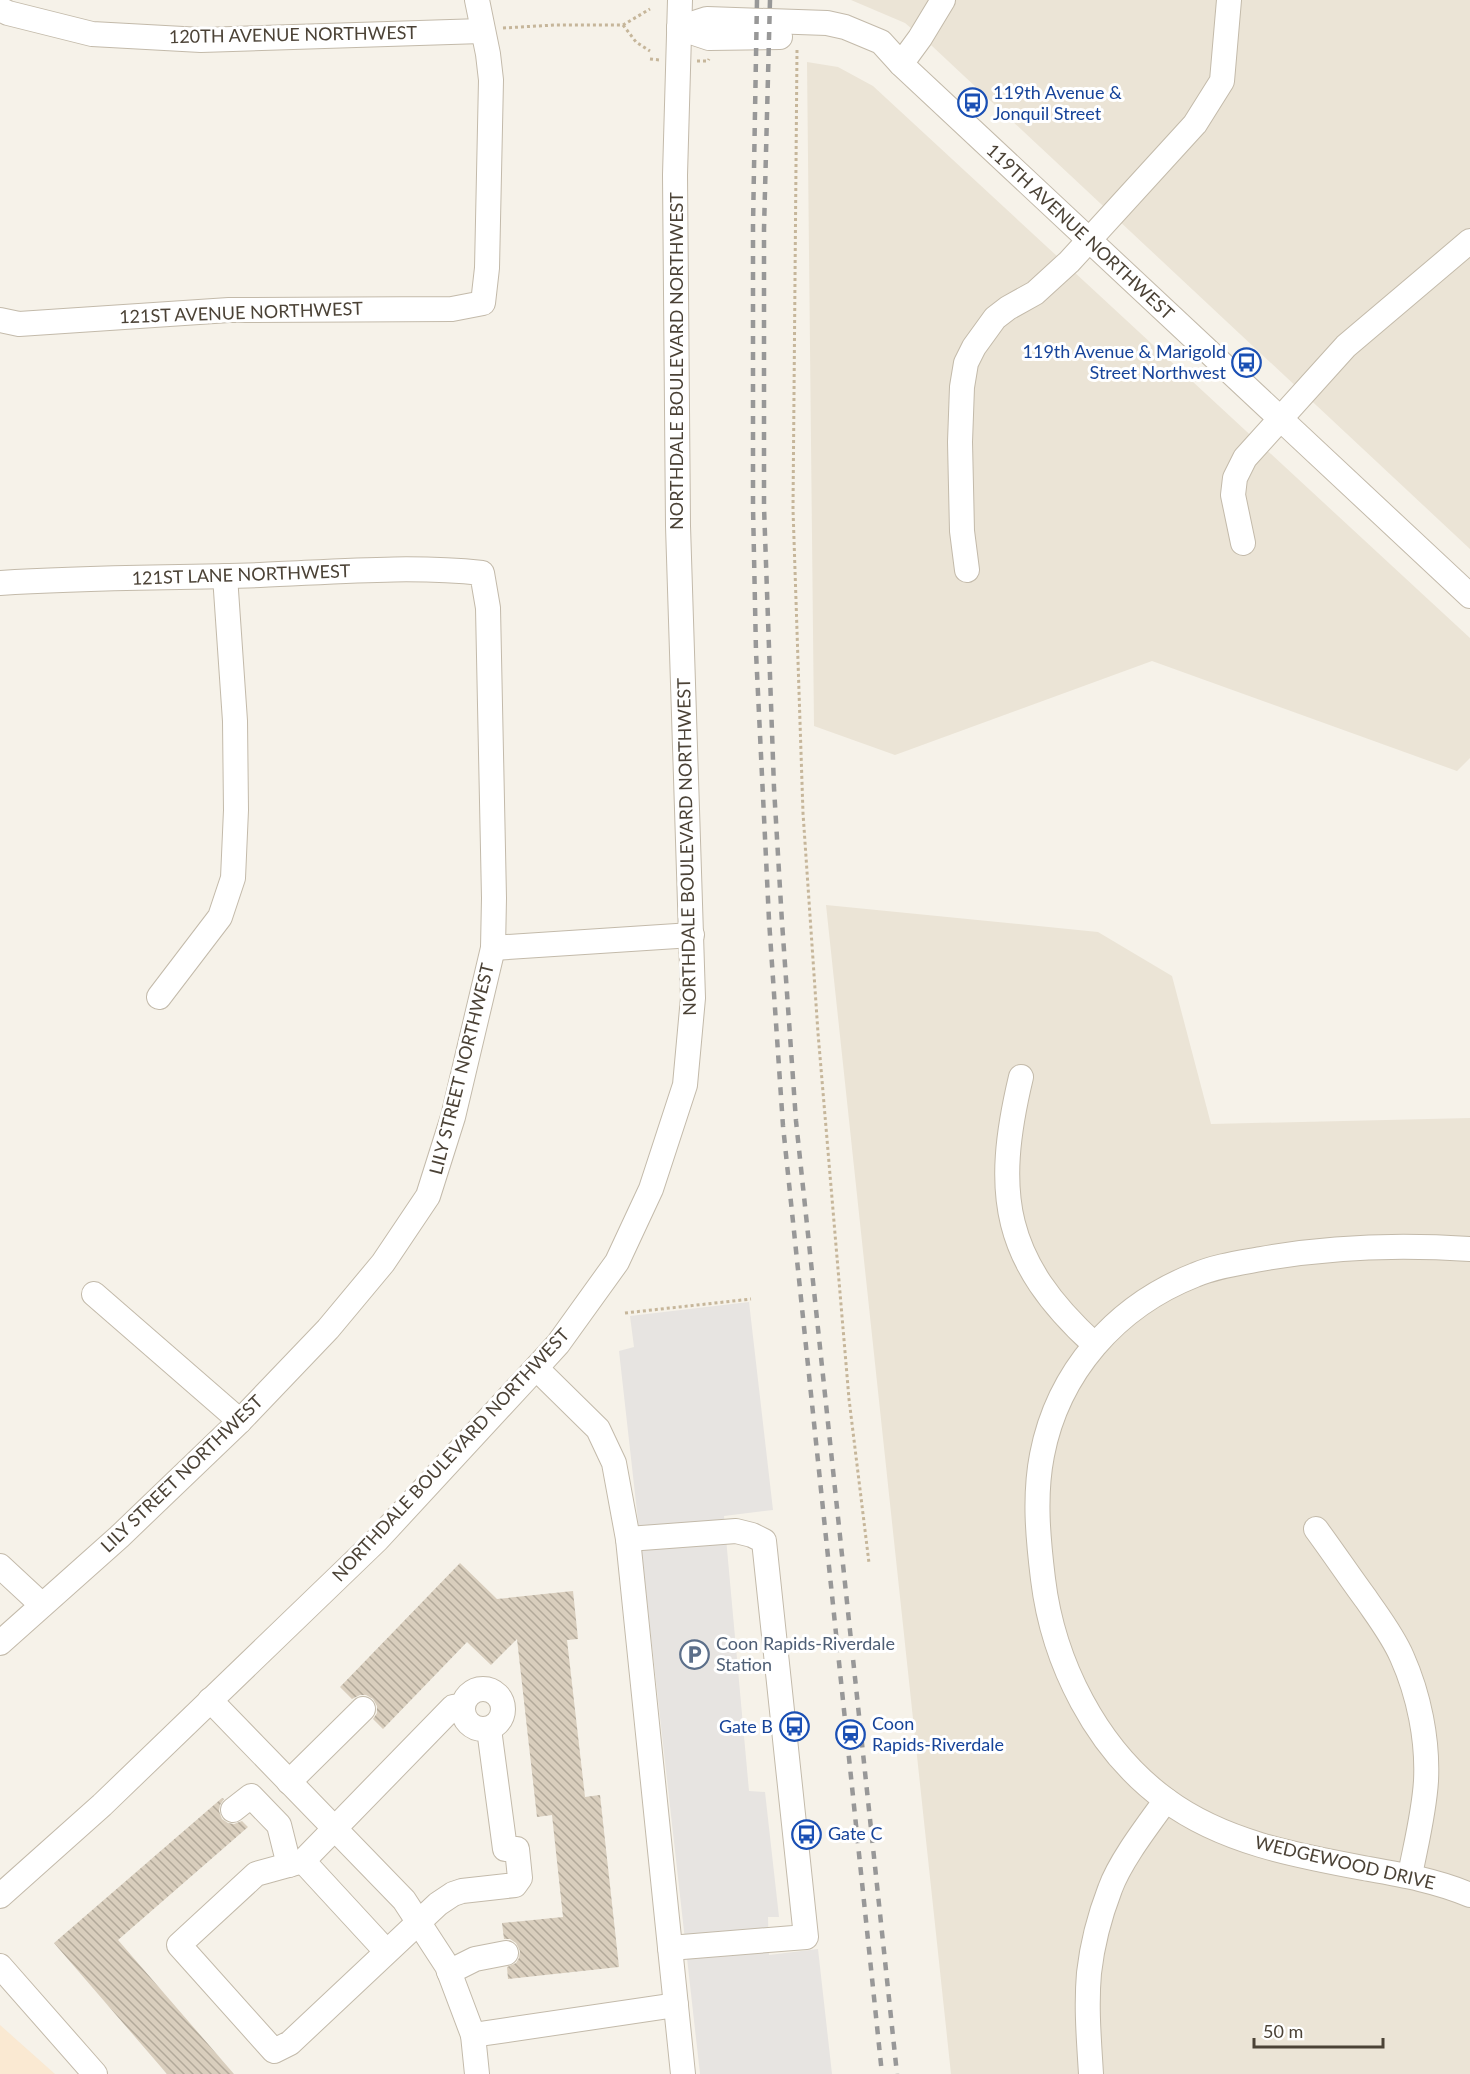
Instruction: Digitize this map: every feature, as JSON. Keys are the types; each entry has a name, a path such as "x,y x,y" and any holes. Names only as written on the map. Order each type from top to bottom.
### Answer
{"street":[{"path":"477,0 482,31"},
{"name":"NORTHDALE BOULEVARD NORTHWEST","path":"0,1896 102,1805 377,1540 536,1368 558,1344 617,1262 651,1190 685,1085 693,998 678,525 675,175 680,0"},
{"path":"901,64 943,0"},
{"path":"967,570 962,531 960,442 962,387 966,363 974,347 995,318 1040,288 1089,240 1195,124 1222,81 1229,0"},
{"name":"120TH AVENUE NORTHWEST","path":"0,9 92,34 201,40 482,31"},
{"name":"119TH AVENUE NORTHWEST","path":"679,28 710,19 827,23 845,27 881,42 901,64 1470,596"},
{"name":"119TH AVENUE NORTHWEST","path":"679,28 709,38 825,38 857,47 875,56 901,64"},
{"name":"121ST AVENUE NORTHWEST","path":"0,320 19,324 229,310 452,309 483,303 487,268 491,80 482,31"},
{"path":"1243,543 1233,495 1235,478 1245,458 1346,346 1470,241"},
{"name":"121ST LANE NORTHWEST","path":"0,583 60,579 443,568 482,573"},
{"name":"LILY STREET NORTHWEST","path":"0,1643 119,1537 240,1421 328,1329 383,1263 428,1196 453,1117 493,948 488,608 482,573"},
{"path":"159,997 220,917 233,878 236,722 225,576"},
{"path":"493,948 692,935"},
{"path":"1021,1077 1011,1117 1006,1169 1013,1225 1023,1255 1039,1284 1054,1304 1094,1344"},
{"name":"WEDGEWOOD DRIVE","path":"1470,1249 1421,1246 1326,1249 1227,1265 1198,1273 1170,1285 1117,1322 1094,1344 1080,1363 1049,1428 1042,1456 1037,1520 1047,1609 1069,1676 1089,1713 1110,1744 1130,1767 1166,1800 1238,1838 1275,1849 1410,1875 1470,1895"},
{"path":"94,1294 240,1421"},
{"path":"536,1368 598,1429 614,1463 628,1539 683,2074"},
{"path":"1316,1529 1388,1631 1402,1656 1413,1685 1422,1721 1426,1781 1421,1822 1410,1875"},
{"path":"628,1539 736,1531 764,1541 806,1937 670,1948"},
{"path":"0,1566 42,1605"},
{"path":"488,1689 499,1696 502,1702 502,1716 495,1726 489,1729 476,1728 470,1725 463,1713 463,1706 474,1691 488,1689"},
{"path":"210,1700 404,1900 449,1972 473,2035 477,2074"},
{"path":"463,1706 453,1707 335,1829 296,1863 256,1875 179,1945 274,2050 290,2043 418,1922 453,1894 515,1885 520,1878 517,1849 505,1849 489,1729"},
{"path":"289,1782 363,1709"},
{"path":"233,1810 251,1796 279,1825 296,1863 386,1952"},
{"path":"1091,2074 1088,2013 1089,1972 1097,1934 1110,1888 1166,1800"},
{"path":"449,1972 475,1959 506,1953"},
{"path":"0,1966 95,2074"},
{"path":"473,2035 676,2005"}],"path":[{"path":"482,31 555,25 623,25 650,9"},
{"path":"623,25 636,42 650,51"},
{"path":"797,37 793,509 804,813 818,1033 849,1399 870,1563"},
{"path":"625,1313 751,1299"}],"shaded area":[{"path":"851,0 1470,0 1470,549 932,46 905,23"},
{"path":"807,62 838,67 873,86 1470,638 1470,758 1457,771 1152,661 895,755 814,726"},
{"path":"826,905 1098,932 1172,976 1211,1124 1470,1118 1470,2074 951,2074"},
{"name":"Coon Rapids-Riverdale Station","path":"749,1302 773,1510 724,1516 749,1791 765,1792 779,1917 768,1917 769,1955 818,1949 832,2074 700,2074 619,1351 634,1347 630,1316"},
{"path":"0,2025 55,2074 0,2074"}],"building":[{"path":"460,1563 497,1599 573,1591 578,1639 567,1640 585,1797 600,1795 619,1967 508,1979 507,1967 516,1963 520,1951 516,1943 510,1939 504,1939 502,1923 563,1917 552,1815 537,1817 517,1639 491,1665 467,1642 383,1729 373,1719 377,1713 377,1706 373,1699 360,1695 352,1699 340,1687"},
{"path":"222,1798 224,1799 219,1811 222,1819 234,1824 242,1821 248,1827 118,1940 234,2074 167,2074 54,1943"}],"railway":[{"path":"757,0 753,225 753,507 756,652 769,920 783,1126 882,2074"},
{"path":"770,0 764,229 764,507 774,788 782,922 796,1121 897,2074"}],"place":[{"name":"119th Avenue & Jonquil Street","path":"972,103"},
{"name":"119th Avenue & Marigold Street Northwest","path":"1247,362"},
{"name":"Coon Rapids-Riverdale Station","path":"695,1654"},
{"name":"Gate B","path":"794,1727"},
{"name":"Coon Rapids-Riverdale","path":"851,1734"},
{"name":"Gate C","path":"807,1834"}]}
